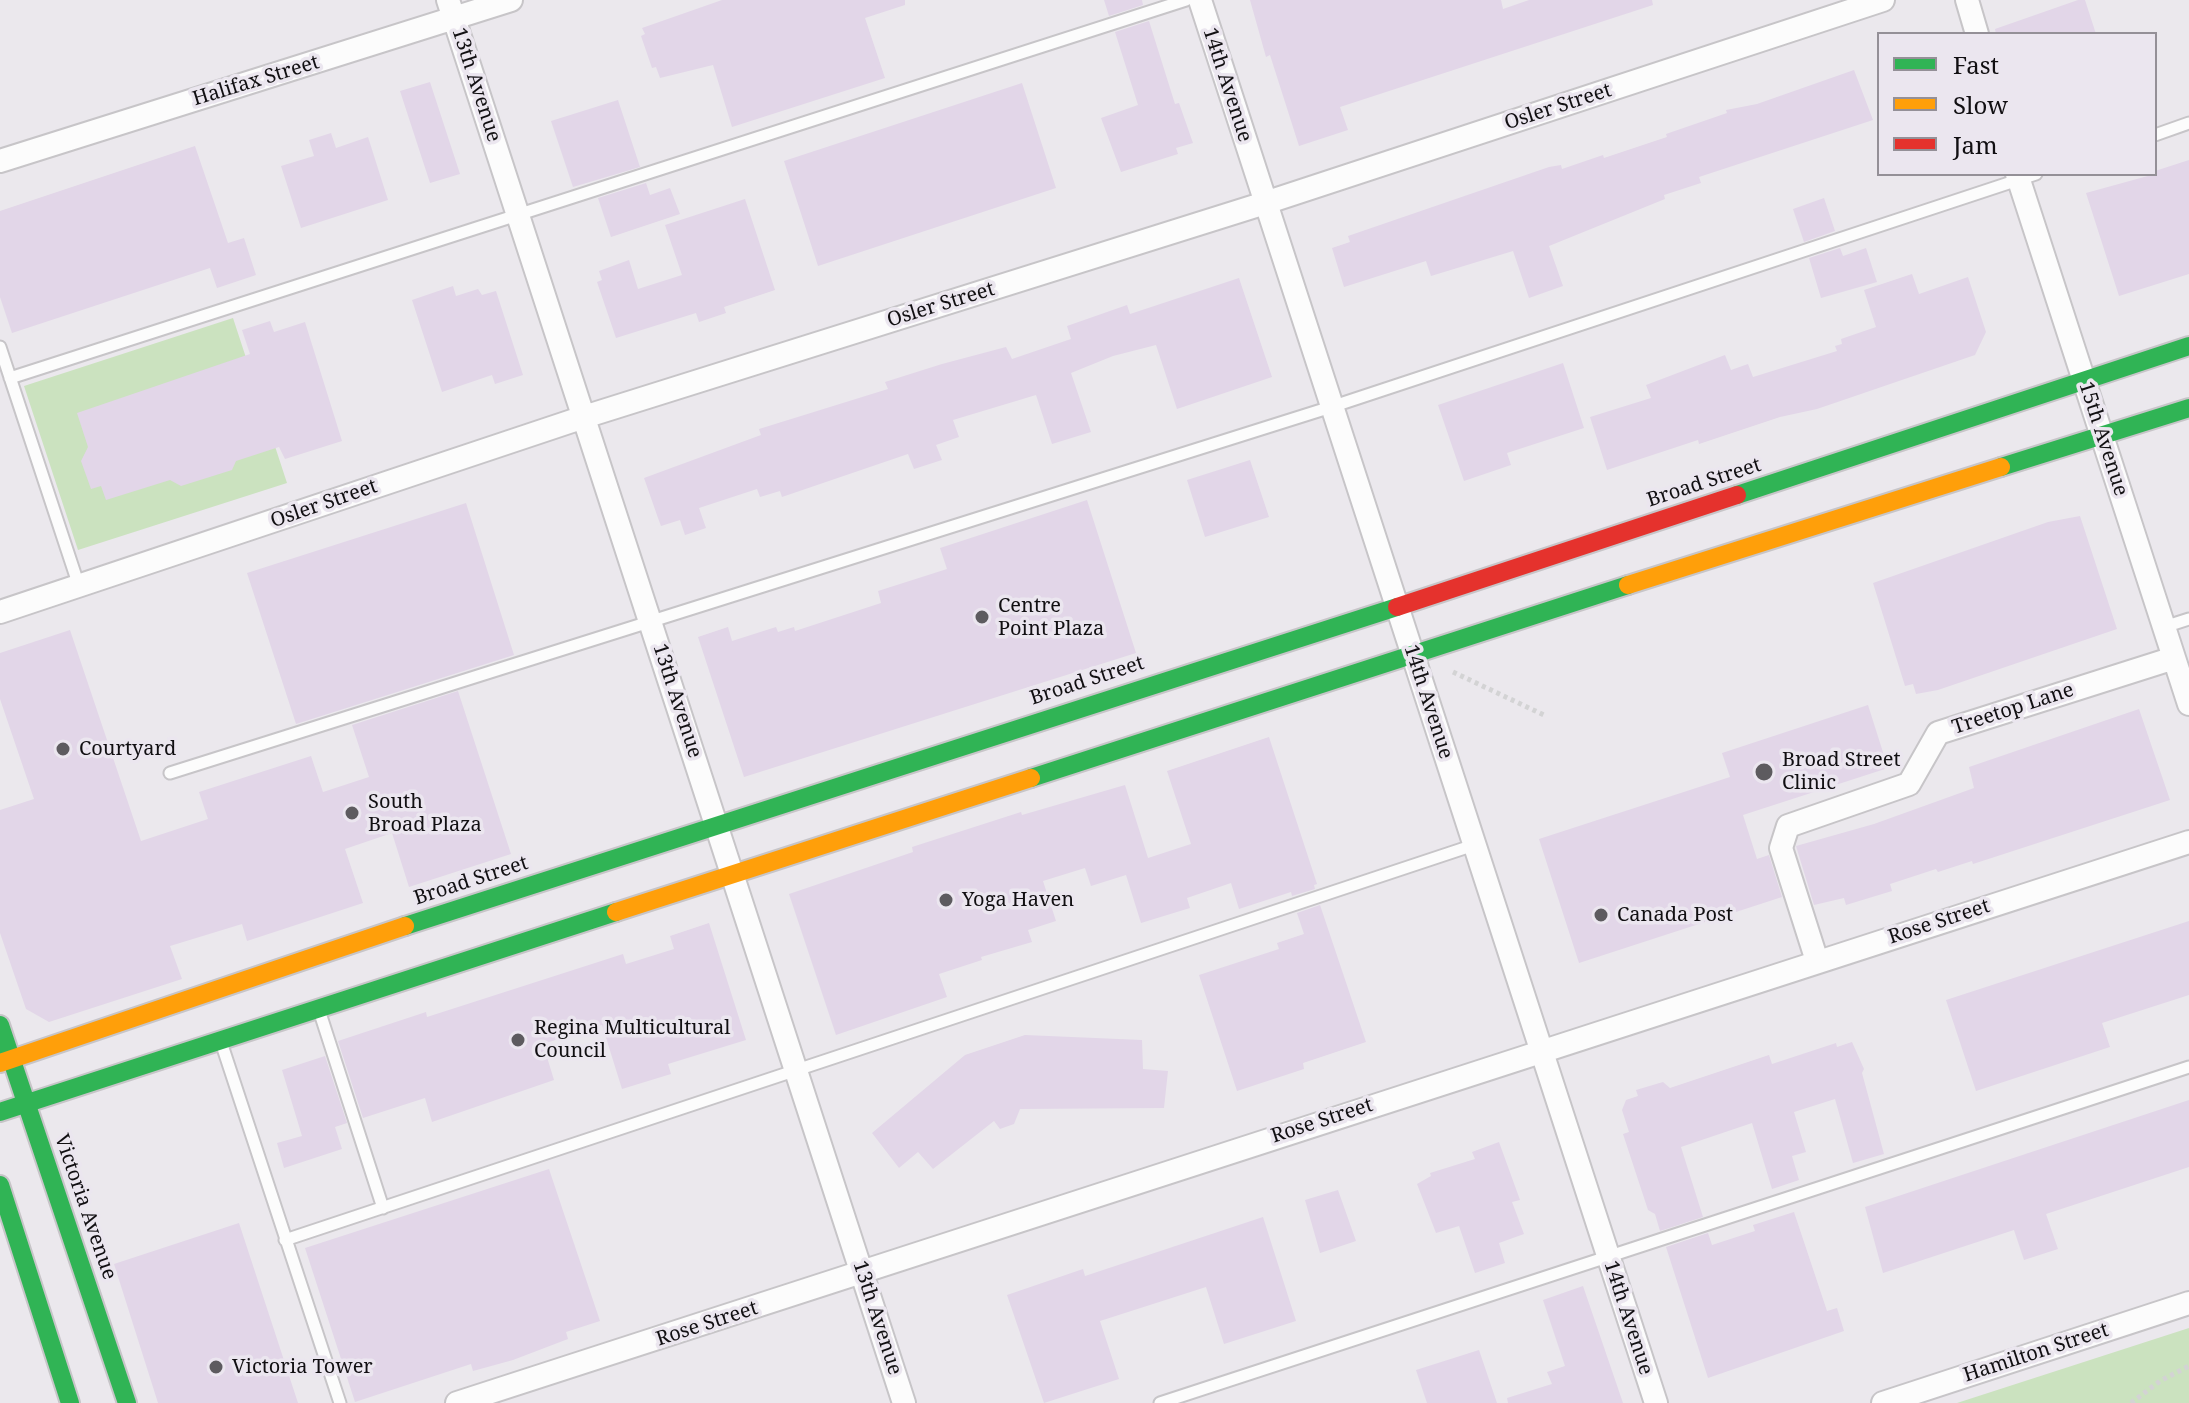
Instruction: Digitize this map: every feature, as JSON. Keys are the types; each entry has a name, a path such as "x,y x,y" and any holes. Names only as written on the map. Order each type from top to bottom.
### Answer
{"main road":[{"name":"Broad Street","path":"6,1061 717,825 2189,346"},
{"path":"0,1112 1412,654 2189,408"},
{"name":"Victoria Avenue","path":"0,1025 6,1061 27,1104 127,1403"},
{"path":"0,1185 70,1403"}],"street":[{"name":"Halifax Street","path":"0,161 452,10 511,0"},
{"name":"14th Avenue","path":"1200,0 1656,1403"},
{"name":"Osler Street","path":"0,612 584,417 1265,203 1883,0"},
{"path":"1967,0 1976,32"},
{"name":"13th Avenue","path":"452,10 904,1403"},
{"name":"15th Avenue","path":"2024,176 2084,380 2189,704"},
{"name":"Treetop Lane","path":"1817,961 1781,848 1788,826 1909,784 1938,733 2174,658"},
{"name":"Rose Street","path":"457,1403 1541,1049 2189,842"},
{"name":"Hamilton Street","path":"1883,1403 2189,1303"}],"lane":[{"path":"10,378 1186,0"},
{"path":"2157,134 2189,123"},
{"path":"170,773 1331,407 2024,176"},
{"path":"0,347 79,586"},
{"path":"2164,627 2189,619"},
{"path":"285,1240 1474,845"},
{"path":"319,1009 383,1208"},
{"path":"221,1041 340,1403"},
{"path":"1160,1403 2189,1067"}],"path":[{"path":"1412,654 1546,716"},
{"path":"2131,1403 2189,1366"}],"green space":[{"path":"233,318 287,483 78,550 24,386"},
{"path":"2189,1328 2189,1403 1957,1403"}],"building":[{"path":"722,0 905,0 905,5 865,18 885,78 732,127 713,65 660,78 656,67 652,68 641,36 645,34 642,28"},
{"path":"1104,0 1142,0 1143,5 1109,16"},
{"path":"1250,0 1501,0 1503,9 1529,0 1652,0 1653,5 1340,107 1348,130 1299,146 1270,55 1266,57"},
{"path":"2085,0 2095,32 1996,32 1995,29"},
{"path":"1149,21 1175,104 1179,103 1193,143 1176,148 1178,154 1121,172 1101,118 1138,105 1115,32"},
{"path":"1854,70 1873,120 1699,177 1701,183 1664,195 1665,199 1549,246 1563,286 1529,298 1513,251 1431,276 1426,261 1344,287 1332,248 1350,242 1348,236 1549,167 1561,165 1562,169 1603,155 1604,158 1667,137 1666,134 1727,113 1726,110 1757,104"},
{"path":"430,82 460,174 430,183 400,91"},
{"path":"1022,83 1056,188 818,266 784,161"},
{"path":"618,100 640,167 573,187 551,121"},
{"path":"331,133 336,148 368,137 388,200 301,228 281,166 314,156 309,140"},
{"path":"195,146 228,243 244,238 256,275 217,288 210,268 12,333 0,297 0,211"},
{"path":"2189,160 2189,274 2119,296 2086,193 2157,176 2157,170"},
{"path":"646,183 650,195 670,188 680,214 611,237 598,198"},
{"path":"1824,198 1835,231 1804,242 1793,209"},
{"path":"745,199 775,290 724,307 726,313 699,322 696,313 616,338 597,282 602,280 599,271 629,260 638,289 682,275 665,225"},
{"path":"1840,248 1843,256 1866,248 1877,282 1821,298 1809,258"},
{"path":"1912,274 1919,294 1968,277 1986,332 1975,355 1817,409 1780,417 1699,444 1698,440 1607,470 1590,417 1651,398 1646,385 1725,355 1731,370 1748,364 1753,377 1837,351 1835,346 1842,344 1841,339 1876,327 1864,290"},
{"path":"1239,278 1272,377 1177,409 1156,345 1113,356 1071,373 1091,432 1052,444 1036,395 953,420 959,437 936,445 942,460 914,469 908,454 782,497 780,491 760,497 757,489 699,508 706,528 685,535 680,520 661,526 644,478 761,435 759,429 888,389 885,382 1006,347 1012,359 1071,339 1067,326 1127,305 1130,314"},
{"path":"453,286 456,296 478,289 482,295 496,291 523,375 495,384 492,375 442,392 412,300"},
{"path":"270,321 274,332 305,322 342,441 285,459 279,447 236,461 232,470 181,486 170,480 106,500 101,486 91,489 81,461 88,447 77,413 250,354 242,330"},
{"path":"1563,363 1584,428 1507,453 1511,465 1464,481 1438,405"},
{"path":"1250,460 1269,517 1205,537 1187,480"},
{"name":"Centre Point Plaza","path":"1087,500 1136,653 744,777 698,637 728,627 732,641 776,627 778,632 794,627 795,631 881,603 878,591 947,569 940,548"},
{"path":"466,503 514,655 296,724 247,573"},
{"path":"2080,516 2117,629 1938,690 1916,694 1913,684 1905,686 1873,583 2048,522"},
{"path":"70,630 141,841 208,819 199,792 311,756 323,792 369,777 352,725 458,691 511,854 409,887 392,833 345,849 363,903 247,941 242,924 170,946 182,979 49,1022 26,1009 0,933 0,810 34,799 0,699 0,653"},
{"path":"1868,705 1888,768 1743,815 1757,859 1769,855 1782,897 1579,963 1539,839 1730,777 1722,753"},
{"path":"2139,709 2170,800 1973,864 1972,861 1938,872 1936,869 1890,884 1892,891 1846,905 1844,898 1814,905 1796,846 1874,824 1974,788 1969,767"},
{"path":"1269,737 1317,884 1314,885 1315,889 1292,896 1291,892 1239,909 1231,883 1187,898 1190,908 1141,923 1126,875 1091,886 1085,868 1043,881 1056,921 1028,930 1032,942 981,957 982,960 939,974 947,997 836,1035 789,894 913,852 912,847 1021,812 1022,815 1125,785 1148,858 1191,844 1167,771"},
{"path":"1320,905 1366,1042 1303,1063 1304,1069 1237,1091 1199,975 1279,949 1277,943 1304,934 1297,913"},
{"path":"2189,921 2189,995 2102,1023 2110,1047 1976,1091 1946,1000"},
{"path":"709,923 746,1040 668,1064 671,1074 622,1089 602,1025 543,1044 554,1080 432,1122 425,1098 363,1118 338,1041 426,1012 427,1017 623,954 626,964 674,949 670,936"},
{"path":"1025,1035 1142,1040 1143,1069 1168,1071 1164,1108 1020,1109 1014,1124 1000,1129 994,1121 933,1169 918,1152 899,1168 872,1133 965,1055"},
{"path":"1852,1042 1864,1069 1862,1073 1884,1154 1853,1163 1835,1099 1794,1112 1806,1152 1792,1156 1799,1180 1772,1189 1752,1123 1681,1147 1703,1217 1660,1231 1655,1214 1648,1210 1623,1134 1629,1132 1622,1110 1626,1100 1638,1096 1636,1090 1663,1082 1670,1088 1769,1055 1772,1064 1836,1043 1837,1047"},
{"path":"325,1056 347,1123 335,1127 342,1149 284,1168 277,1143 302,1136 282,1070"},
{"path":"2189,1100 2189,1167 2046,1214 2058,1249 2024,1260 2014,1230 1883,1273 1865,1207"},
{"path":"1499,1142 1520,1200 1512,1202 1524,1234 1499,1243 1505,1263 1475,1273 1459,1226 1436,1233 1417,1184 1431,1176 1430,1173 1475,1159 1472,1152"},
{"path":"549,1169 600,1321 566,1332 568,1339 513,1360 473,1371 471,1364 355,1402 305,1248"},
{"path":"1338,1190 1356,1241 1320,1253 1305,1200"},
{"path":"1794,1212 1827,1311 1837,1308 1844,1331 1708,1378 1666,1247 1708,1233 1712,1245 1755,1231 1753,1225"},
{"path":"1263,1217 1296,1321 1224,1344 1206,1287 1100,1321 1119,1379 1044,1403 1007,1295 1083,1269 1085,1276"},
{"path":"239,1223 298,1403 158,1403 114,1264"},
{"path":"1583,1286 1623,1403 1508,1403 1507,1398 1552,1384 1547,1372 1565,1366 1543,1300"},
{"path":"1479,1350 1497,1403 1427,1403 1416,1370"}],"traffic: fast":[{"path":"1737,495 2189,346"},
{"path":"2001,467 2189,408"},
{"path":"1031,778 1628,585"},
{"path":"405,926 1397,607"},
{"path":"0,1112 616,912"},
{"path":"0,1025 127,1403"},
{"path":"0,1185 70,1403"}],"traffic: slow":[{"path":"1628,585 2001,467"},
{"path":"616,912 1031,778"},
{"path":"0,1063 405,926"}],"traffic: jam":[{"path":"1397,607 1737,495"}],"place":[{"name":"Centre Point Plaza","path":"982,617"},
{"name":"Courtyard","path":"63,749"},
{"name":"Broad Street Clinic","path":"1764,772"},
{"name":"South Broad Plaza","path":"352,813"},
{"name":"Yoga Haven","path":"946,900"},
{"name":"Canada Post","path":"1601,915"},
{"name":"Regina Multicultural Council","path":"518,1040"},
{"name":"Victoria Tower","path":"216,1367"}]}
